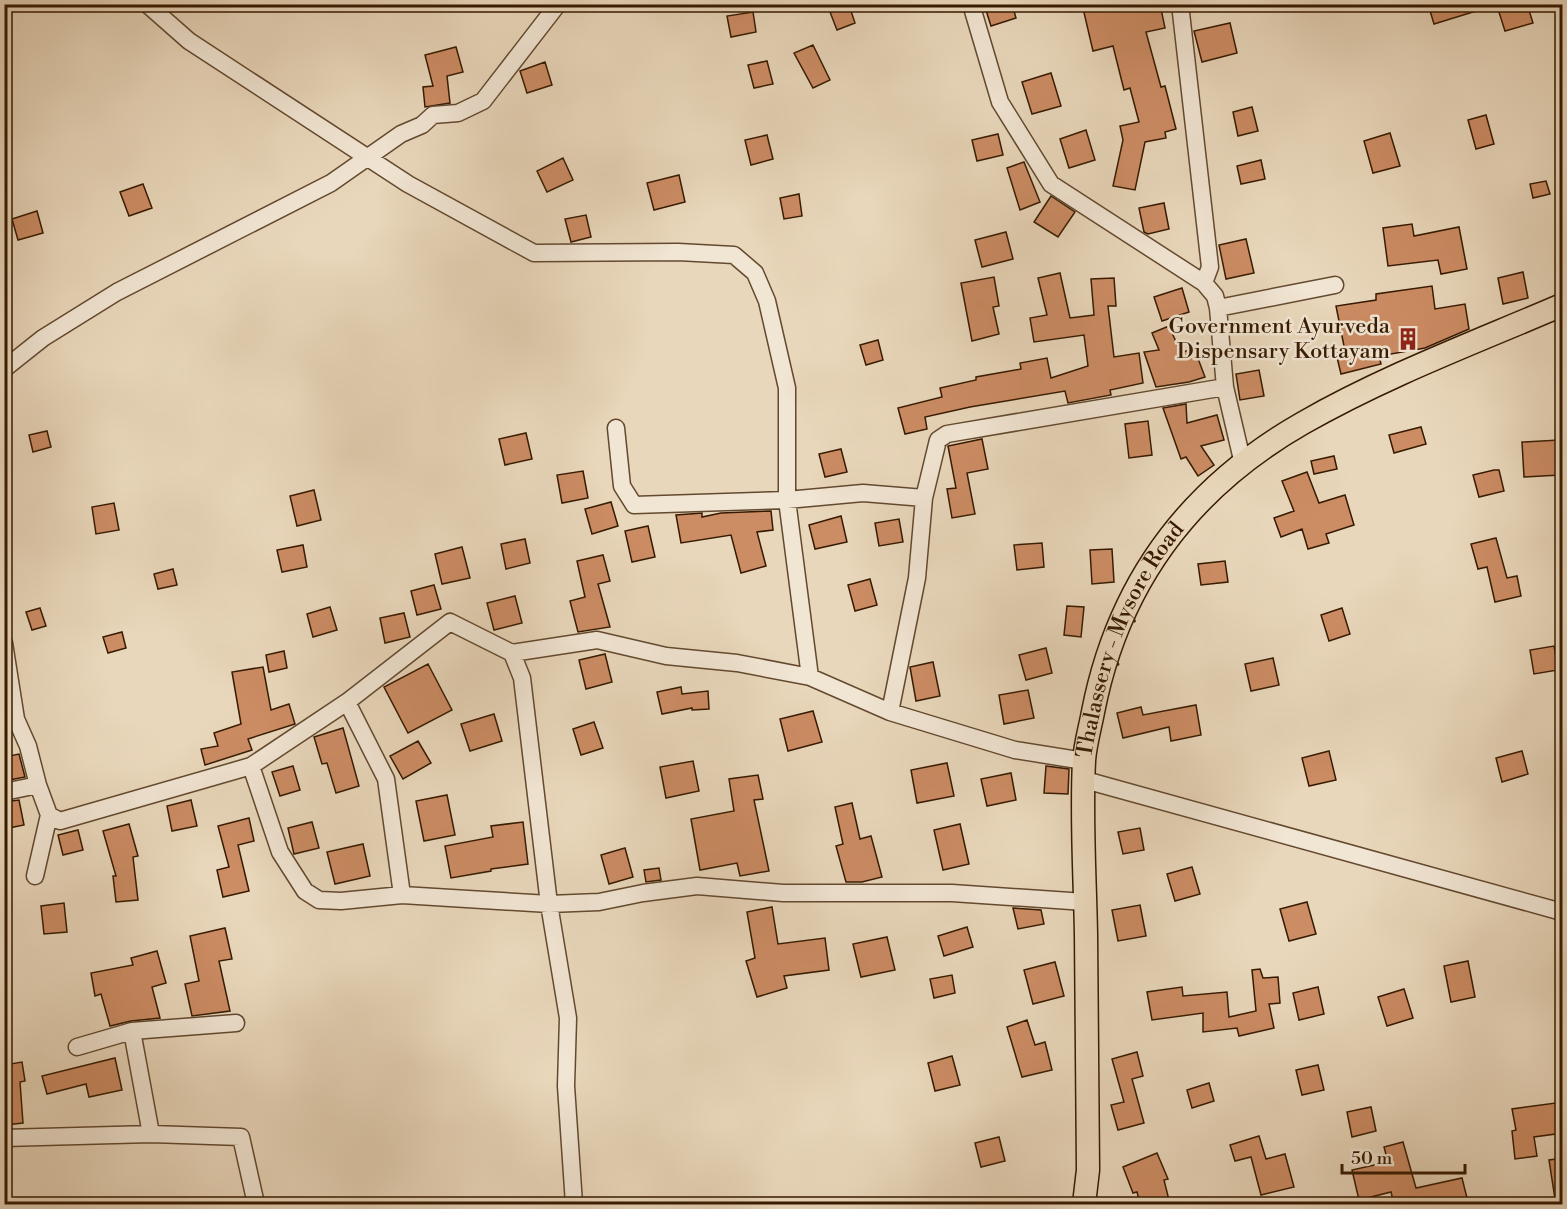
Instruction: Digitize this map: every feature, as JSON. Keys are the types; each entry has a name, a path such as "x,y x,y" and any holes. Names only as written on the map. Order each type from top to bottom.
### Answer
{"main road":[{"name":"Thalassery - Mysore Road","path":"1084,1204 1088,1170 1085,770 1101,673 1125,608 1138,581 1164,542 1197,505 1243,464 1302,423 1409,370 1563,304"}],"street":[{"path":"147,4 189,41 408,184 534,253 678,252 734,255 755,273 767,302 787,388 787,500 810,677"},
{"path":"4,369 43,338 117,292 331,183 434,116 458,113 483,101 558,4"},
{"path":"971,4 1000,102 1051,184 1204,284 1215,296 1225,387 1243,464"},
{"path":"1180,4 1210,267 1204,284"},
{"path":"1218,308 1335,285"},
{"path":"890,712 917,578 924,498 938,440 947,434 1225,387"},
{"path":"616,428 622,486 634,505 787,500 863,493 924,498"},
{"path":"49,815 60,821 251,766 347,702 450,622 512,653 597,640 666,656 737,663 810,677 890,712 1563,912"},
{"path":"4,643 10,722 28,746 49,815 35,876"},
{"path":"512,653 522,678 549,904 568,1018 566,1086 574,1204"},
{"path":"347,702 386,779 402,896"},
{"path":"251,766 280,852 305,891 319,900 341,901 402,896 549,904 599,902 697,886 783,893 952,893 1085,902"},
{"path":"4,792 38,785"},
{"path":"77,1047 132,1031 236,1023"},
{"path":"132,1031 151,1134"},
{"path":"4,1138 151,1134 241,1137 256,1204"}],"building":[{"path":"984,4 1012,4 1016,18 991,26"},
{"path":"1082,4 1113,4 1114,11 1145,4 1160,4 1165,28 1146,32 1161,87 1165,86 1176,129 1165,132 1166,138 1145,142 1135,190 1113,186 1123,140 1120,126 1139,122 1130,88 1124,90 1113,46 1093,51"},
{"path":"1428,4 1485,4 1486,8 1434,24"},
{"path":"1513,4 1527,4 1533,23 1505,31 1498,9"},
{"path":"849,5 855,23 837,30 830,12"},
{"path":"753,12 756,32 731,37 727,16"},
{"path":"1230,23 1237,53 1202,62 1194,31"},
{"path":"813,45 830,80 813,88 794,53"},
{"path":"456,47 463,72 447,76 450,103 425,107 423,87 433,86 425,55"},
{"path":"767,61 773,84 754,88 748,65"},
{"path":"545,62 552,85 527,93 520,71"},
{"path":"1051,73 1061,106 1032,114 1022,82"},
{"path":"1252,107 1258,131 1238,136 1233,112"},
{"path":"1486,115 1494,144 1476,149 1468,120"},
{"path":"1086,130 1095,160 1069,168 1060,139"},
{"path":"1390,133 1400,166 1373,173 1364,141"},
{"path":"998,134 1003,155 977,161 972,140"},
{"path":"767,135 773,159 751,165 745,140"},
{"path":"563,158 573,180 547,192 537,171"},
{"path":"1261,160 1265,179 1241,184 1237,166"},
{"path":"1024,162 1040,202 1020,210 1007,168"},
{"path":"679,175 685,202 654,210 647,183"},
{"path":"1546,181 1550,194 1533,198 1530,184"},
{"path":"143,184 152,208 129,216 120,192"},
{"path":"799,194 802,216 784,219 780,198"},
{"path":"1051,196 1075,212 1058,237 1034,222"},
{"path":"1164,203 1169,229 1148,234 1144,232 1139,208"},
{"path":"37,211 43,233 18,240 12,219"},
{"path":"586,215 591,237 571,242 565,219"},
{"path":"1412,224 1414,236 1459,227 1467,269 1441,274 1438,260 1388,266 1383,228"},
{"path":"1006,232 1013,259 982,267 975,240"},
{"path":"1246,239 1254,273 1226,279 1219,245"},
{"path":"1523,272 1528,298 1503,304 1498,278"},
{"path":"1060,273 1070,318 1094,315 1091,279 1114,278 1116,306 1108,306 1114,357 1139,353 1143,383 1110,390 1111,395 1068,403 1065,391 970,407 925,417 927,429 905,434 898,408 942,397 940,388 976,380 976,377 1021,369 1020,363 1047,358 1051,378 1088,366 1084,335 1034,342 1030,318 1047,315 1038,278"},
{"path":"994,277 999,306 993,307 999,334 972,341 961,283"},
{"path":"1432,286 1435,309 1465,304 1469,329 1425,348 1379,356 1381,364 1341,374 1336,353 1345,351 1336,306 1376,300 1376,294"},
{"path":"1182,288 1189,312 1162,321 1154,297"},
{"path":"1169,326 1181,353 1194,348 1205,377 1156,387 1144,352 1159,350 1152,333"},
{"path":"878,340 883,360 866,365 860,345"},
{"path":"1259,370 1264,396 1240,400 1236,374"},
{"path":"1186,404 1187,423 1217,415 1224,440 1201,446 1214,465 1198,476 1186,457 1181,459 1163,408"},
{"path":"1148,421 1152,455 1129,458 1125,424"},
{"path":"1421,427 1426,444 1394,453 1389,435"},
{"path":"47,431 51,447 33,452 29,435"},
{"path":"526,433 532,459 505,465 499,439"},
{"path":"982,439 988,469 967,473 975,514 952,518 947,489 956,488 948,446"},
{"path":"1559,440 1560,475 1524,477 1522,442"},
{"path":"841,449 847,472 825,477 819,454"},
{"path":"1334,456 1337,469 1314,474 1311,461"},
{"path":"1499,470 1504,491 1479,497 1473,475"},
{"path":"583,471 588,498 562,503 557,475"},
{"path":"1307,472 1319,503 1345,495 1354,525 1326,534 1329,543 1308,549 1302,529 1281,537 1274,518 1294,511 1282,481"},
{"path":"314,490 321,520 297,526 290,496"},
{"path":"611,502 618,526 592,534 585,509"},
{"path":"114,503 119,530 96,534 92,507"},
{"path":"771,511 773,530 757,532 766,566 741,573 731,535 681,543 676,515 702,513 702,517 721,513"},
{"path":"841,516 847,542 815,549 809,525"},
{"path":"899,519 903,542 879,546 875,523"},
{"path":"648,526 655,557 632,562 625,531"},
{"path":"1496,538 1507,578 1517,576 1521,596 1495,602 1487,567 1478,569 1471,544"},
{"path":"525,539 530,563 506,569 501,544"},
{"path":"1042,543 1044,567 1017,570 1014,545"},
{"path":"303,545 307,567 282,572 277,550"},
{"path":"462,547 470,578 442,584 435,554"},
{"path":"1112,549 1114,582 1092,584 1090,550"},
{"path":"603,555 610,581 598,584 610,627 578,632 570,601 585,597 577,561"},
{"path":"1225,561 1228,582 1201,585 1198,564"},
{"path":"173,569 177,585 158,589 154,574"},
{"path":"870,579 877,605 855,611 848,585"},
{"path":"434,585 441,609 417,615 411,591"},
{"path":"515,596 522,623 494,630 487,603"},
{"path":"1067,606 1084,607 1081,637 1064,635"},
{"path":"330,607 337,630 313,637 307,614"},
{"path":"40,608 46,626 32,630 26,612"},
{"path":"1342,608 1350,634 1329,641 1321,615"},
{"path":"404,613 410,637 385,643 380,618"},
{"path":"122,632 126,648 108,653 103,637"},
{"path":"1554,646 1558,670 1534,674 1530,650"},
{"path":"1046,648 1052,673 1026,680 1019,655"},
{"path":"284,651 287,668 269,672 266,655"},
{"path":"605,654 612,682 586,689 579,660"},
{"path":"1273,658 1279,685 1251,691 1245,664"},
{"path":"933,662 940,696 916,701 910,667"},
{"path":"428,664 452,710 408,733 384,687"},
{"path":"263,667 271,710 289,704 295,724 248,739 252,750 205,765 201,749 218,746 214,733 241,724 232,672"},
{"path":"681,687 682,694 708,691 709,709 692,710 692,708 662,714 657,692"},
{"path":"1028,690 1034,718 1004,724 999,695"},
{"path":"1196,705 1201,735 1171,741 1169,727 1123,738 1117,713 1141,707 1143,715"},
{"path":"813,711 822,742 788,751 780,719"},
{"path":"494,714 502,741 470,751 461,724"},
{"path":"594,722 603,748 581,755 573,729"},
{"path":"343,728 359,786 336,793 327,763 322,764 314,737"},
{"path":"418,741 431,763 403,779 390,756"},
{"path":"1329,751 1336,780 1309,786 1302,758"},
{"path":"1522,751 1528,774 1502,782 1496,758"},
{"path":"19,754 25,777 4,781 4,757"},
{"path":"693,761 699,791 666,798 660,767"},
{"path":"947,763 954,796 917,803 911,770"},
{"path":"293,766 300,790 280,796 272,772"},
{"path":"1046,766 1069,769 1068,794 1044,793"},
{"path":"1011,773 1016,800 987,806 981,779"},
{"path":"758,775 763,799 754,800 769,871 740,876 737,863 700,870 691,819 734,811 729,779"},
{"path":"447,795 455,835 424,841 416,801"},
{"path":"19,800 24,825 4,829 4,802"},
{"path":"191,800 197,826 172,831 167,806"},
{"path":"852,803 860,839 871,836 882,877 862,882 846,882 836,846 843,844 835,807"},
{"path":"249,818 254,841 238,845 249,891 223,897 217,870 229,867 218,826"},
{"path":"312,822 319,848 294,854 288,828"},
{"path":"523,822 528,864 451,878 445,846 493,837 491,826"},
{"path":"129,824 138,856 133,857 138,900 116,902 113,876 116,876 103,831"},
{"path":"960,824 969,864 943,870 934,830"},
{"path":"1140,828 1144,850 1123,854 1118,832"},
{"path":"78,830 83,850 63,855 58,835"},
{"path":"363,844 370,876 335,884 327,852"},
{"path":"625,848 633,877 609,884 601,855"},
{"path":"1192,867 1200,894 1175,901 1167,874"},
{"path":"659,868 661,880 646,882 644,870"},
{"path":"1307,902 1316,934 1289,941 1280,909"},
{"path":"64,903 67,932 44,934 41,906"},
{"path":"1140,905 1146,936 1118,941 1112,910"},
{"path":"772,907 778,944 825,938 829,970 784,976 787,988 757,997 746,961 755,958 747,912"},
{"path":"1013,908 1041,910 1044,924 1018,929"},
{"path":"967,927 973,947 944,956 938,936"},
{"path":"225,928 232,959 219,961 230,1011 192,1016 185,984 199,981 190,936"},
{"path":"887,937 895,970 861,977 853,944"},
{"path":"157,951 166,983 152,987 160,1018 110,1026 101,994 95,996 91,973 133,965 131,958"},
{"path":"1468,961 1475,997 1451,1002 1444,966"},
{"path":"1055,962 1064,996 1033,1004 1024,970"},
{"path":"1260,969 1263,978 1278,977 1280,1003 1269,1004 1274,1028 1239,1036 1237,1028 1203,1032 1203,1013 1152,1020 1147,992 1182,987 1183,996 1227,992 1229,1017 1256,1011 1252,970"},
{"path":"952,975 955,993 934,998 930,979"},
{"path":"1318,987 1324,1014 1299,1020 1293,993"},
{"path":"1404,989 1413,1018 1387,1026 1378,997"},
{"path":"1027,1020 1035,1045 1045,1042 1052,1070 1022,1077 1007,1027"},
{"path":"1137,1052 1143,1076 1132,1079 1144,1123 1118,1130 1111,1105 1124,1102 1112,1059"},
{"path":"952,1056 960,1085 935,1091 928,1063"},
{"path":"115,1058 122,1090 89,1097 86,1084 47,1094 42,1076"},
{"path":"22,1062 25,1081 20,1082 23,1123 5,1125 4,1090 7,1090 4,1065"},
{"path":"1318,1065 1324,1090 1302,1095 1296,1070"},
{"path":"1209,1083 1214,1101 1192,1108 1187,1090"},
{"path":"1563,1102 1563,1133 1534,1137 1537,1156 1515,1159 1512,1131 1516,1130 1512,1109"},
{"path":"1371,1107 1376,1131 1352,1137 1347,1112"},
{"path":"1259,1136 1266,1159 1285,1154 1294,1187 1261,1195 1251,1157 1235,1161 1230,1145"},
{"path":"999,1137 1005,1161 981,1167 975,1143"},
{"path":"1403,1142 1416,1188 1462,1178 1468,1202 1394,1204 1391,1192 1359,1200 1352,1170 1388,1162 1384,1147"},
{"path":"1157,1153 1168,1179 1164,1180 1170,1204 1140,1204 1137,1192 1133,1193 1123,1167"},
{"path":"1563,1158 1563,1198 1555,1199 1549,1160"}],"place":[{"name":"Government Ayurveda Dispensary Kottayam","path":"1408,339"}]}
